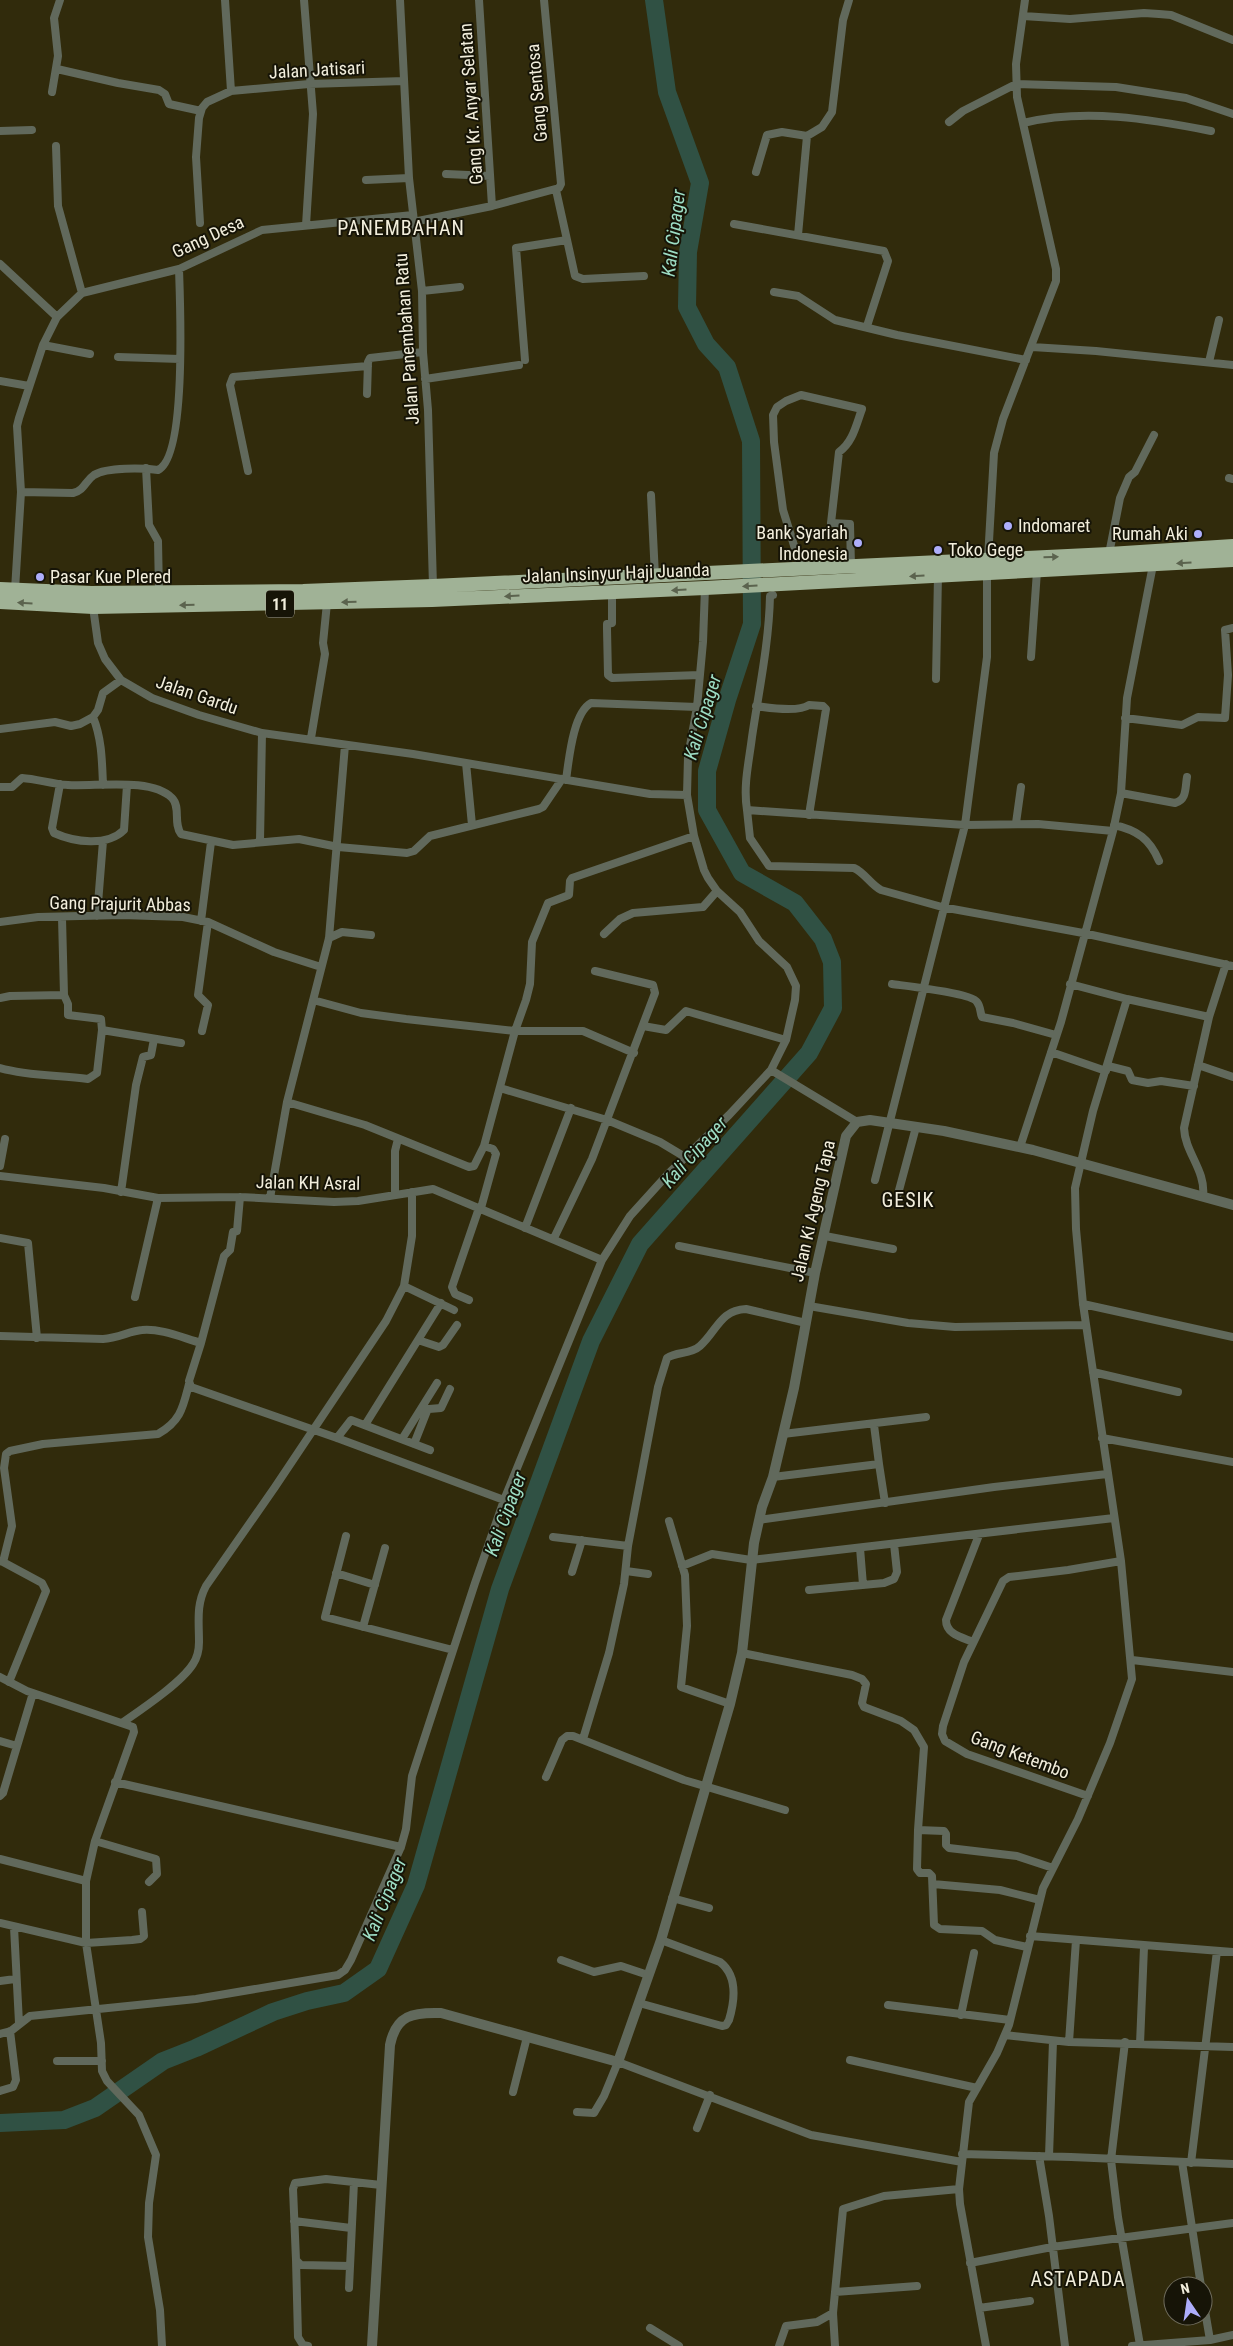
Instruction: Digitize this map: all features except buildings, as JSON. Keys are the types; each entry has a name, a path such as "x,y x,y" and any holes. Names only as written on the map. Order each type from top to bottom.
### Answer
{"highway":[{"name":"Jalan Insinyur Haji Juanda","path":"0,602 93,607 303,597 433,586 560,587 612,593 728,587 776,589 938,574 987,566 1109,554 1233,546"},
{"name":"Jalan Insinyur Haji Juanda","path":"0,589 91,593 159,592 303,597 327,603 560,587 655,576 732,571 851,566 987,566 1037,571 1233,560"}],"street":[{"path":"52,92 58,56 54,18 60,0"},
{"path":"225,0 231,91"},
{"path":"304,0 309,84 313,114 306,225"},
{"name":"Jalan Panembahan Ratu","path":"400,0 409,178 422,291 423,352 428,410 433,586"},
{"name":"Gang Kr. Anyar Selatan","path":"479,0 492,206"},
{"name":"Gang Sentosa","path":"544,0 558,187 575,276 583,279 644,276"},
{"path":"756,172 767,135 782,132 807,136 822,127 832,112 843,20 849,0"},
{"path":"875,1180 925,988 942,907 965,824 987,656 987,566 994,453 1003,419 1056,281 1056,269 1016,84 1016,64 1025,0"},
{"path":"1023,16 1070,19 1144,12 1171,15 1233,40"},
{"path":"57,68 118,84 159,90 165,94 169,104 201,111 196,157 200,223"},
{"name":"Jalan Jatisari","path":"201,111 207,102 231,91 309,84 404,81"},
{"path":"949,122 977,103 1016,84 1116,87 1186,98 1233,114"},
{"path":"1023,123 1053,117 1122,117 1160,121 1211,131"},
{"path":"0,131 32,130"},
{"path":"798,235 807,136"},
{"path":"56,146 58,206 82,293"},
{"path":"446,174 490,176"},
{"path":"366,180 409,178"},
{"name":"Gang Desa","path":"15,590 21,492 17,426 42,345 57,317 82,293 179,269 262,230 306,225 413,219 492,206 558,187"},
{"path":"734,224 798,235 886,254 886,270 867,326"},
{"path":"425,379 522,363 516,248 568,240"},
{"path":"0,264 57,317"},
{"path":"21,492 79,492 90,478 102,472 146,468 158,470 163,468 171,447 177,419 180,360 179,269"},
{"path":"422,291 460,287"},
{"path":"774,292 798,296 835,320 867,326 897,336 1026,360"},
{"path":"1209,362 1219,320"},
{"path":"42,345 90,354"},
{"path":"1032,347 1096,351 1233,365"},
{"path":"367,394 370,358 423,352"},
{"path":"118,357 180,360"},
{"path":"248,471 230,385 232,377 368,366"},
{"path":"0,381 29,386"},
{"path":"802,568 783,510 774,442 773,415 777,407 786,400 801,395 862,409 846,448 839,452 832,523 850,524 851,566"},
{"path":"1109,554 1120,498 1128,477 1135,472 1154,435"},
{"path":"146,468 149,525 158,541 159,592"},
{"path":"651,495 655,576"},
{"path":"1020,1147 1051,1052 1114,828 1121,793 1125,718 1153,565"},
{"path":"1031,657 1037,571"},
{"path":"936,679 938,574"},
{"path":"0,2034 10,2031 30,2016 196,1999 338,1975 345,1970 351,1960 401,1847 406,1829 412,1776 504,1500 602,1260 630,1216 685,1157 773,1071 786,1040 796,990 790,971 780,959 759,941 740,912 717,890 704,870 694,836 687,795 688,757 697,707 704,588"},
{"path":"776,589 770,596 767,640 744,793 750,836 768,866 854,868 860,871 873,886 881,890 942,907 1083,933 1229,965 1209,1017 1184,1128 1185,1138 1203,1177 1203,1196"},
{"path":"612,593 612,622 607,624 608,675 612,678 700,675"},
{"path":"311,738 326,654 323,643 327,603"},
{"name":"Jalan Gardu","path":"93,607 98,643 105,659 121,680 152,698 176,708 262,733 311,738 650,794 687,795"},
{"path":"1125,718 1182,725 1198,717 1224,718 1228,675 1225,630 1233,628"},
{"path":"0,729 54,722 71,726 93,717 106,690 121,680"},
{"path":"0,787 12,787 22,778 60,784 148,786 171,797 176,804 178,830 181,834 211,842 233,845 260,841 299,839 338,847 411,853 427,837 543,807 564,779 572,741 580,716 584,707 591,703 697,707"},
{"path":"756,706 783,709 805,708 809,705 823,706 826,709 809,815"},
{"path":"93,717 100,737 103,785"},
{"path":"260,841 262,733"},
{"path":"270,1198 287,1102 329,938 345,745"},
{"path":"466,763 472,825"},
{"path":"1121,793 1175,803 1182,802 1187,778"},
{"path":"60,784 52,828 54,833 71,839 103,841 119,835 124,830 127,785"},
{"path":"1016,823 1021,787"},
{"path":"747,810 965,824 1016,823 1129,828 1144,836 1159,861"},
{"path":"287,1102 363,1124 469,1167 474,1166 484,1146 515,1031 530,984 532,942 548,903 569,895 570,880 572,878 694,836"},
{"path":"96,916 103,841"},
{"path":"202,1031 208,1005 198,994 211,842"},
{"path":"604,934 620,919 633,913 702,907 717,890"},
{"name":"Gang Prajurit Abbas","path":"0,922 38,917 184,917 205,922 274,952 321,967"},
{"path":"0,1068 19,1073 91,1078 97,1073 102,1030 101,1019 68,1015 68,1004 64,995 62,918"},
{"path":"329,938 342,932 371,935"},
{"path":"554,1238 592,1159 634,1053 655,993 655,987 595,972"},
{"path":"892,984 925,988 976,1001 982,1017 1056,1035"},
{"path":"1070,984 1209,1017"},
{"path":"0,998 10,996 64,995"},
{"path":"986,2346 962,2222 959,2188 969,2102 1005,2035 1040,1900 1053,1868 1088,1796 1130,1691 1132,1679 1132,1660 1120,1561 1083,1304 1074,1188 1093,1111 1127,999"},
{"path":"313,1000 381,1016 515,1031 584,1032 634,1053"},
{"path":"643,1026 666,1030 683,1011 686,1011 786,1040"},
{"path":"102,1030 181,1043"},
{"path":"121,1192 136,1084 144,1058 151,1055 154,1038"},
{"path":"1051,1052 1107,1068 1128,1071 1132,1080 1148,1084 1161,1081 1194,1086"},
{"path":"1198,1065 1233,1077"},
{"path":"773,1071 843,1112 856,1122 870,1120 891,1123 1020,1147 1233,1205"},
{"path":"500,1088 607,1120 660,1142 685,1157"},
{"path":"525,1228 571,1108"},
{"name":"Jalan Ki Ageng Tapa","path":"618,2062 661,1940 742,1653 751,1560 759,1520 773,1477 783,1434 815,1273 825,1236 846,1136 856,1122"},
{"path":"898,1194 916,1127"},
{"path":"0,1166 5,1139"},
{"path":"395,1194 395,1151 398,1139"},
{"path":"470,1300 455,1294 452,1287 480,1208 496,1154 493,1149 484,1146"},
{"name":"Jalan KH Asral","path":"0,1176 158,1198 240,1197 334,1202 358,1201 433,1189 525,1228 554,1238 602,1260"},
{"path":"122,1722 169,1688 194,1662 199,1641 198,1611 200,1598 206,1586 314,1430 386,1321 404,1286 412,1236 412,1192"},
{"path":"9,1682 46,1591 42,1583 1,1562 12,1526 2,1458 10,1451 43,1444 158,1434 168,1429 181,1415 224,1256 230,1250 233,1232 237,1231 240,1197"},
{"path":"135,1297 158,1198"},
{"path":"825,1236 893,1249"},
{"path":"0,1238 28,1243 37,1338"},
{"path":"679,1246 815,1273"},
{"path":"404,1286 454,1310"},
{"path":"365,1425 440,1303"},
{"path":"1083,1304 1233,1337"},
{"path":"809,1306 908,1324 955,1327 1086,1325"},
{"path":"582,1739 609,1653 626,1571 628,1546 658,1387 667,1358 674,1354 691,1352 700,1346 729,1312 738,1309 746,1309 806,1323"},
{"path":"418,1340 440,1347 457,1325"},
{"path":"0,1336 103,1339 117,1338 137,1330 148,1330 201,1343"},
{"path":"1093,1372 1178,1392"},
{"path":"402,1439 437,1383"},
{"path":"189,1384 190,1387 216,1397 337,1438 504,1500"},
{"path":"441,1408 450,1389"},
{"path":"426,1401 441,1408"},
{"path":"414,1444 429,1408 441,1408"},
{"path":"783,1434 874,1425 926,1417"},
{"path":"337,1438 351,1420 430,1450"},
{"path":"874,1425 885,1502"},
{"path":"1102,1438 1233,1462"},
{"path":"773,1477 879,1464"},
{"path":"759,1520 994,1487 1107,1474"},
{"path":"682,1566 709,1554 751,1560 1114,1518"},
{"path":"669,1521 682,1566 686,1593 687,1626 681,1687 731,1696"},
{"path":"979,1535 946,1620 946,1625 954,1634 973,1642 1003,1581 1009,1577 1120,1561"},
{"path":"346,1536 325,1617 453,1650"},
{"path":"554,1537 628,1546"},
{"path":"572,1572 582,1540"},
{"path":"809,1590 884,1583 897,1576 894,1544"},
{"path":"363,1627 385,1548"},
{"path":"860,1548 863,1585"},
{"path":"626,1571 648,1574"},
{"path":"336,1573 375,1585"},
{"name":"Gang Ketembo","path":"973,1642 946,1712 943,1738 972,1756 1088,1796"},
{"path":"742,1653 852,1674 862,1679 866,1684 862,1703 864,1707 895,1718 914,1730 922,1740 925,1752 918,1830 918,1869 920,1873 931,1874 934,1922 937,1928 982,1931 995,1940 1027,1947"},
{"path":"1132,1660 1233,1672"},
{"path":"0,1677 33,1693 133,1727 134,1732 95,1841 86,1881 86,1943 96,2009 102,2072 107,2081 134,2108 147,2131 156,2155 149,2203 148,2237 160,2310 162,2346"},
{"path":"0,1798 33,1693"},
{"path":"546,1777 562,1740 567,1736 582,1739 655,1769 705,1786 785,1810"},
{"path":"0,1741 17,1746"},
{"path":"115,1782 401,1847"},
{"path":"918,1830 944,1831 946,1834 946,1845 949,1848 1017,1856 1053,1868"},
{"path":"95,1841 156,1859 156,1874 149,1882"},
{"path":"0,1859 86,1881"},
{"path":"933,1884 1000,1890 1040,1900"},
{"path":"672,1898 709,1908"},
{"path":"0,1923 86,1943 140,1939 144,1936 142,1912"},
{"path":"14,1927 15,1979 19,2023"},
{"path":"1030,1936 1233,1952"},
{"path":"639,2003 720,2025 726,2025 729,2020 734,1983 727,1967 720,1962 661,1940"},
{"path":"1069,2042 1076,1940"},
{"path":"1140,2044 1144,1946"},
{"path":"1191,2163 1217,1951"},
{"path":"961,2015 974,1953"},
{"path":"561,1960 594,1972 621,1966 648,1975"},
{"path":"0,1981 15,1979"},
{"path":"888,2005 1010,2020"},
{"path":"372,2346 390,2045 396,2027 402,2020 418,2013 441,2013 618,2062 710,2095 811,2135 962,2158 1049,2156 1233,2164"},
{"path":"0,2090 13,2087 16,2080 10,2031"},
{"path":"1005,2035 1069,2042 1125,2042 1233,2047"},
{"path":"513,2092 527,2037"},
{"path":"1049,2156 1054,2041"},
{"path":"1125,2042 1111,2160 1140,2346"},
{"path":"850,2060 977,2088"},
{"path":"57,2061 102,2061"},
{"path":"577,2112 594,2112 604,2096 618,2062"},
{"path":"697,2128 710,2095"},
{"path":"1039,2156 1065,2346"},
{"path":"1182,2162 1199,2276"},
{"path":"308,2346 303,2345 298,2337 293,2189 295,2183 326,2179 381,2185"},
{"path":"348,2288 354,2182"},
{"path":"835,2346 833,2313 842,2213 846,2207 884,2196 959,2188"},
{"path":"294,2221 352,2228"},
{"path":"970,2263 1052,2247 1191,2227 1233,2223"},
{"path":"296,2260 301,2265 350,2266"},
{"path":"835,2292 917,2286"},
{"path":"979,2308 1030,2301"},
{"path":"779,2346 786,2326 817,2322 833,2313"},
{"path":"1208,2326 1210,2340"},
{"path":"650,2328 679,2346"},
{"path":"1132,2346 1210,2340 1233,2335"}],"waterway":[{"name":"Kali Cipager","path":"0,2123 64,2120 95,2108 163,2061 196,2048 273,2012 307,2001 344,1993 378,1969 416,1885 500,1589 591,1341 640,1244 809,1053 833,1008 832,962 823,939 795,903 742,873 707,810 707,771 727,700 752,624 751,441 727,367 706,344 687,307 688,252 700,183 667,92 654,0"}],"place":[{"name":"Indomaret","path":"1008,526"},
{"name":"Rumah Aki","path":"1198,534"},
{"name":"Bank Syariah Indonesia","path":"858,543"},
{"name":"Toko Gege","path":"938,550"},
{"name":"Pasar Kue Plered","path":"40,577"}],"district":[{"name":"PANEMBAHAN","path":"401,228"},
{"name":"GESIK","path":"908,1200"},
{"name":"ASTAPADA","path":"1078,2279"}]}
